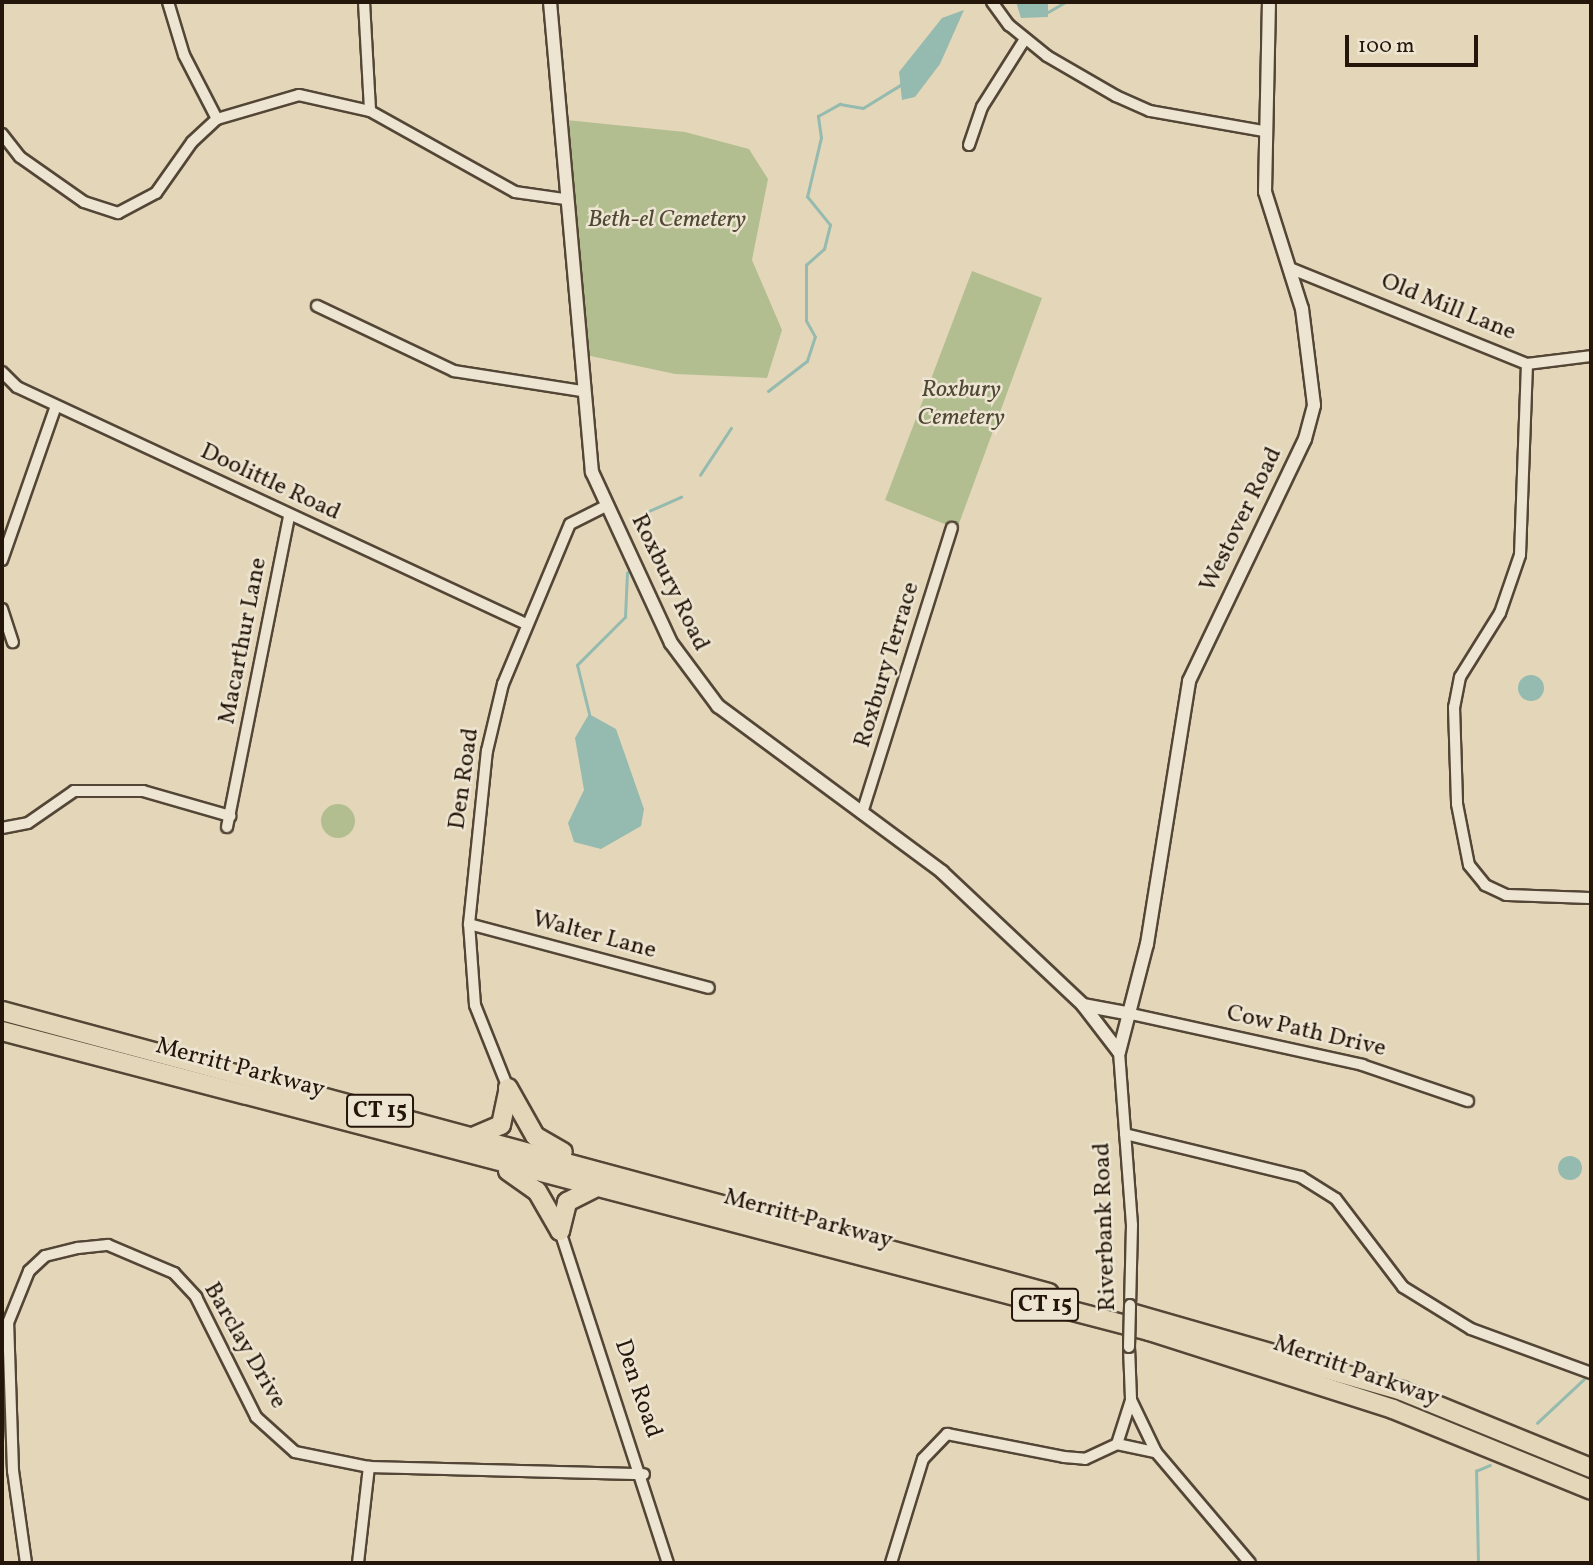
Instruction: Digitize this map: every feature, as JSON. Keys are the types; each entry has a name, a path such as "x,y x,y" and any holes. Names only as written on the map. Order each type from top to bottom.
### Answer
{"highway":[{"name":"Merritt Parkway","path":"2,1011 594,1167 895,1256 1293,1356 1503,1429 1591,1468"},
{"name":"Merritt Parkway","path":"2,1031 1239,1358 1392,1409 1591,1490"},
{"path":"475,1136 506,1118 508,1088"},
{"path":"508,1088 536,1136 594,1167"},
{"path":"486,1160 537,1191 560,1231"},
{"path":"560,1231 567,1202 594,1188"}],"street":[{"path":"168,2 184,55 217,120"},
{"path":"364,2 370,111"},
{"name":"Roxbury Road","path":"550,2 581,391 592,472 671,643 701,688 748,732 942,872 1083,1005 1119,1052"},
{"path":"992,2 1026,39 1150,111 1263,131"},
{"name":"Westover Road","path":"1119,1052 1131,1014 1189,681 1305,439 1314,405 1313,365 1292,270 1265,192 1263,131 1269,2"},
{"path":"969,145 982,107 1026,39"},
{"path":"2,134 20,157 84,202 118,213 156,192 192,142 217,120 299,94 370,111 484,180 537,198 564,199"},
{"name":"Old Mill Lane","path":"1292,270 1527,364 1591,356"},
{"path":"317,306 454,371 581,391"},
{"path":"1527,364 1520,555 1500,613 1460,677 1454,707 1457,804 1469,865 1485,885 1506,895 1591,898"},
{"name":"Doolittle Road","path":"2,372 17,387 289,516 526,624"},
{"path":"2,559 57,406"},
{"name":"Den Road","path":"508,1088 475,1005 469,924 487,751 526,624 570,524 607,506"},
{"name":"Macarthur Lane","path":"227,827 240,774 289,516"},
{"name":"Roxbury Terrace","path":"862,813 952,528"},
{"path":"2,609 13,642"},
{"path":"2,828 28,823 74,791 144,791 230,816"},
{"name":"Walter Lane","path":"469,924 709,988"},
{"path":"1083,1005 1131,1014"},
{"name":"Cow Path Drive","path":"1131,1014 1363,1065 1468,1101"},
{"name":"Riverbank Road","path":"1117,1444 1131,1401 1125,1134 1119,1052"},
{"path":"1125,1134 1301,1177 1336,1199 1403,1287 1471,1329 1591,1373"},
{"name":"Den Road","path":"560,1231 643,1474 668,1563"},
{"name":"Barclay Drive","path":"26,1563 13,1471 8,1323 29,1271 46,1256 108,1245 174,1273 196,1297 256,1416 273,1436 319,1462 369,1467 643,1474"},
{"name":"Riverbank Road","path":"1131,1401 1156,1452 1250,1563"},
{"path":"891,1563 923,1459 947,1434 1085,1459 1117,1444 1156,1452"},
{"path":"358,1563 369,1467"}],"green space":[{"name":"Beth-el Cemetery","path":"566,120 685,132 749,149 768,179 752,260 782,330 767,378 675,374 586,355"},
{"name":"Roxbury Cemetery","path":"972,271 1042,298 957,529 885,500"},
{"path":"338,804 350,809 355,821 350,833 338,838 326,833 321,821 326,809"}],"water":[{"path":"1016,2 1048,2 1048,17 1021,18"},
{"path":"964,10 940,64 915,97 902,100 899,72 942,18"},
{"path":"1531,675 1540,679 1544,688 1540,697 1531,701 1522,697 1518,688 1522,679"},
{"path":"589,714 616,729 644,809 641,826 601,849 574,842 568,823 584,790 575,738"},
{"path":"1565,1156 1575,1156 1582,1163 1582,1173 1575,1180 1565,1180 1558,1173 1558,1163"}],"waterway":[{"path":"1048,12 1065,2"},
{"path":"768,391 807,361 815,337 806,321 806,265 824,249 830,225 807,197 821,138 818,116 840,104 863,108 902,84"},
{"path":"700,475 731,428"},
{"path":"649,511 681,497"},
{"path":"589,714 577,665 625,617 627,573"},
{"path":"1537,1423 1584,1379"},
{"path":"1478,1563 1476,1471 1490,1465"}]}
